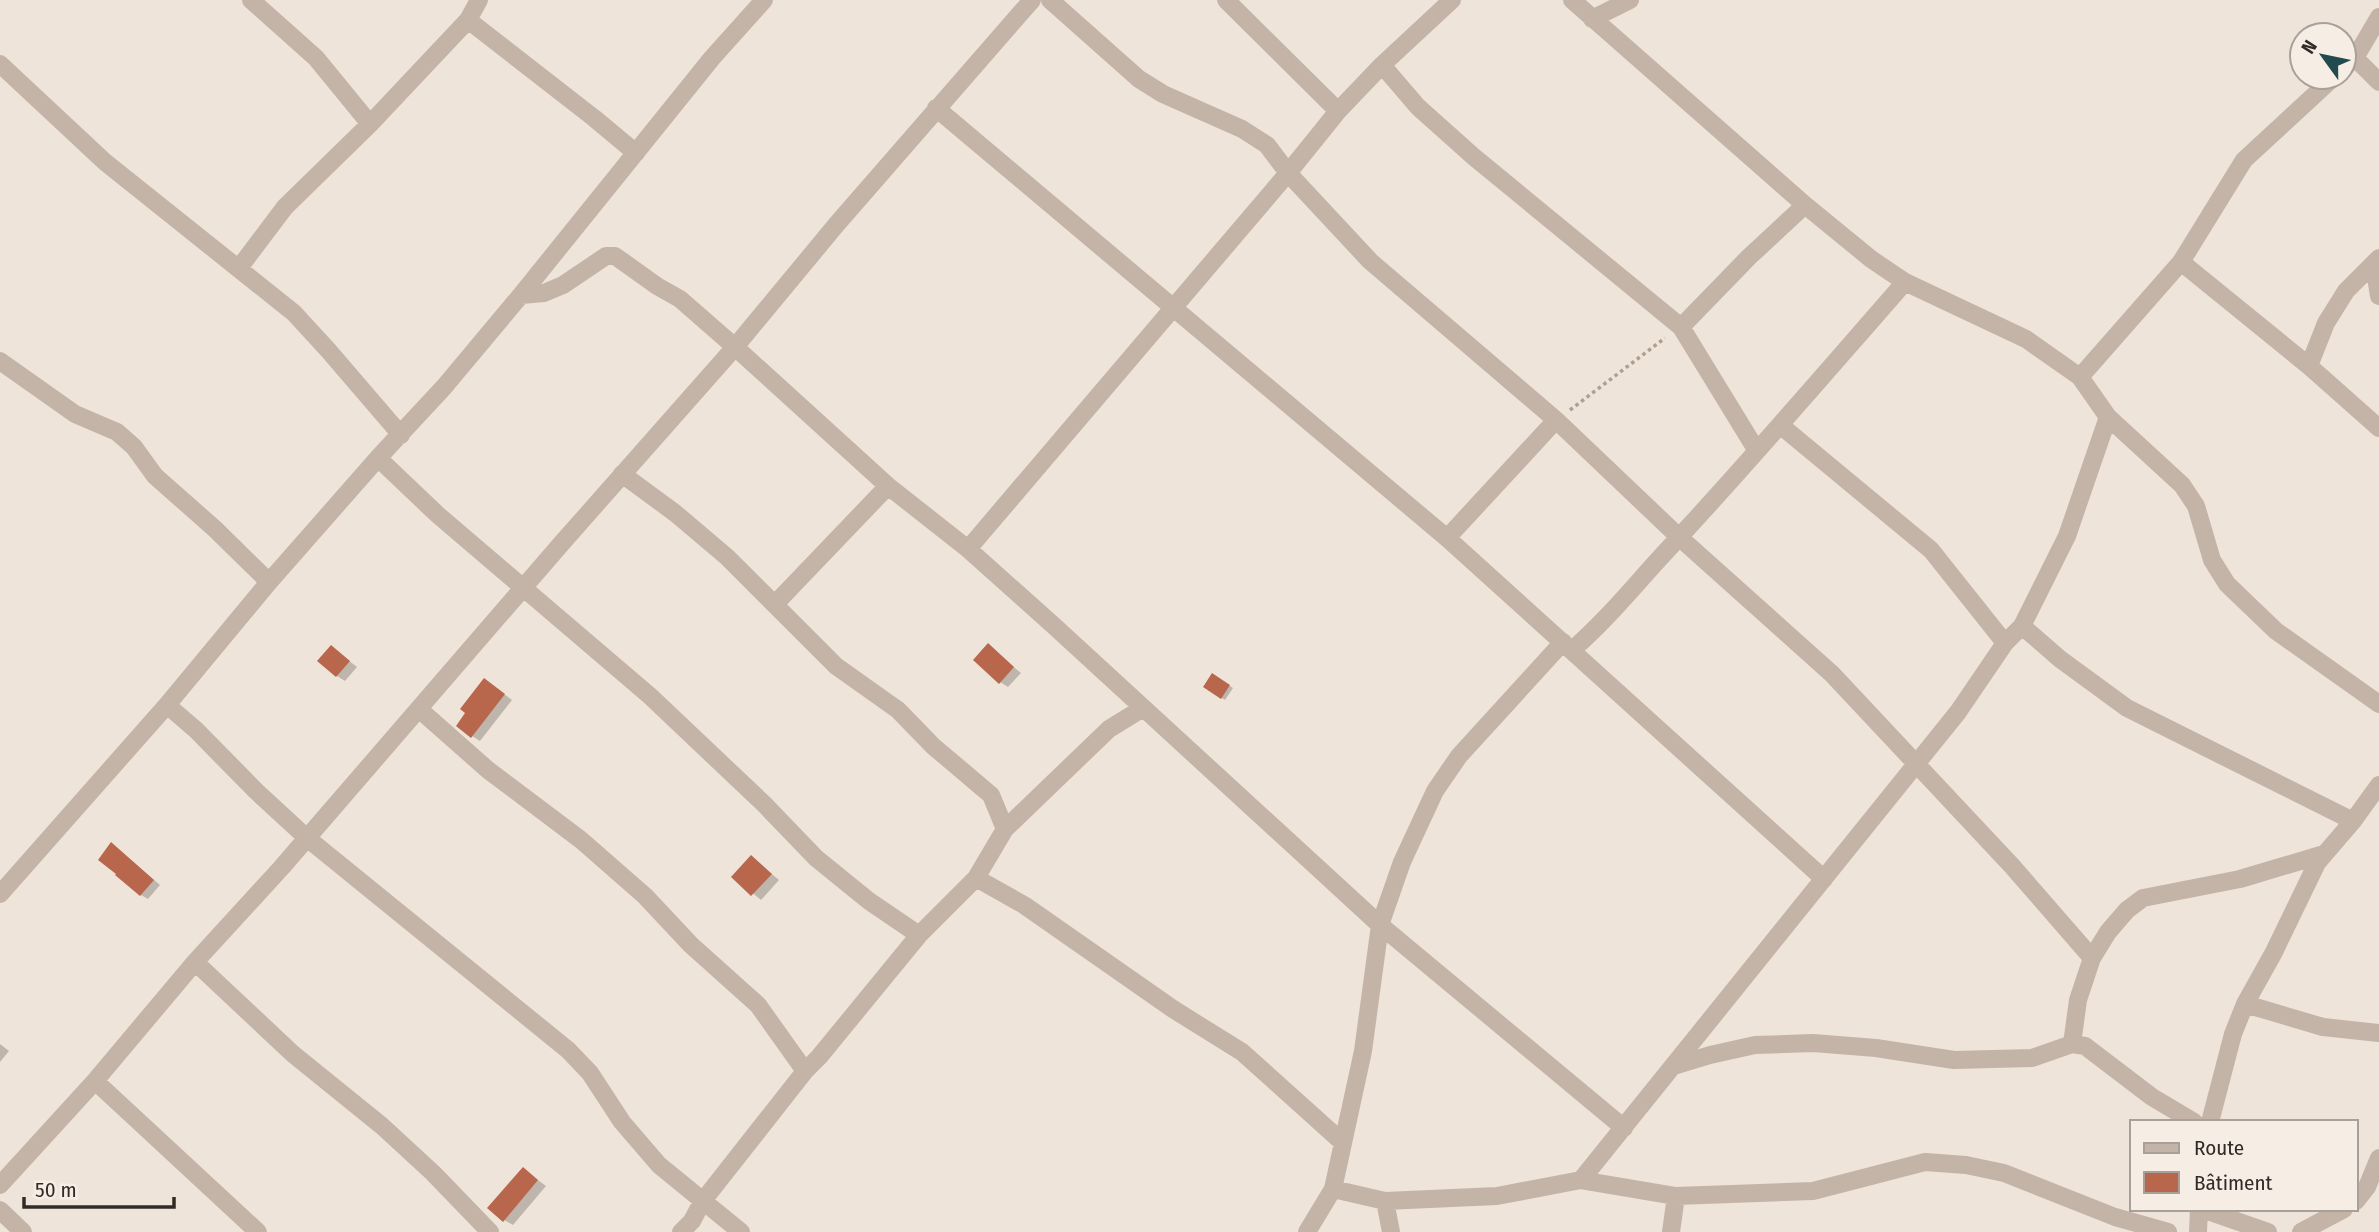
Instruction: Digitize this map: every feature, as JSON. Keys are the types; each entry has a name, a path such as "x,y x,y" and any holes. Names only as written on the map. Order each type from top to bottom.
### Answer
{"street":[{"path":"251,0 316,58 370,124"},
{"path":"239,268 285,207 370,124 468,20 480,0"},
{"path":"0,894 522,295 712,58 764,0"},
{"path":"0,1185 95,1081 195,962 420,710 523,587 735,347 936,108 1032,0"},
{"path":"1050,0 1139,79 1163,94 1242,129 1267,145 1288,173 1370,261 1556,420 1679,537 1832,674 2012,866 2092,958"},
{"path":"1226,0 1338,111"},
{"path":"968,549 1338,111 1382,65 1452,0"},
{"path":"1572,0 1805,205 1871,259 1905,282 2026,339 2080,377 2109,417 2182,485 2196,506 2212,560 2227,584 2276,631 2379,704"},
{"path":"1591,19 1630,0"},
{"path":"2358,49 2379,17"},
{"path":"468,20 636,153"},
{"path":"0,64 105,162 294,313 401,435"},
{"path":"1382,65 1418,107 1474,157 1681,327 1757,451"},
{"path":"2358,69 2379,82"},
{"path":"2080,377 2181,262 2244,160 2319,91"},
{"path":"936,108 1447,538 1824,879"},
{"path":"1681,327 1749,257 1805,205"},
{"path":"522,295 544,293 563,285 610,254 680,299 888,486 968,549 1244,798 1380,925 1624,1128"},
{"path":"2309,366 2326,323 2346,291 2376,261"},
{"path":"2376,261 2379,296"},
{"path":"2181,262 2309,366 2379,428"},
{"path":"1307,1232 1333,1189 1341,1141 1363,1051 1380,925 1402,862 1435,791 1459,756 1568,646 1627,597 1905,282"},
{"path":"0,361 75,414 117,432 134,447 155,476 215,529 269,583"},
{"path":"1581,1180 1958,712 2005,643 2022,626 2067,536 2109,417"},
{"path":"1447,538 1556,420"},
{"path":"1780,425 1931,550 2005,643"},
{"path":"378,458 438,514 650,696 764,804 816,858 869,901 919,935"},
{"path":"622,474 676,513 727,557 836,666 898,710 933,746 991,795 1005,829"},
{"path":"775,604 888,486"},
{"path":"2022,626 2060,659 2127,708 2353,821"},
{"path":"167,705 307,838 568,1050 590,1073 638,1142 659,1165 741,1232"},
{"path":"681,1232 805,1071 919,935 976,878 1005,829 1109,729 1143,708"},
{"path":"420,710 488,770 581,839 645,896 691,944 758,1006 805,1071"},
{"path":"2211,1120 2233,1034 2245,1004 2274,952 2317,863 2379,785"},
{"path":"2072,1044 2078,1000 2092,958 2108,932 2127,910 2143,898 2240,879 2283,864 2324,854"},
{"path":"976,878 1024,905 1173,1009 1242,1052 1341,1141"},
{"path":"195,962 293,1054 382,1126 433,1173 490,1232"},
{"path":"2245,1004 2323,1027 2379,1033"},
{"path":"1674,1066 1755,1045 1813,1043 1876,1048 1954,1060 2032,1058 2072,1044 2085,1046 2152,1097 2191,1120"},
{"path":"95,1081 258,1232"},
{"path":"2358,1199 2367,1188 2379,1158"},
{"path":"1333,1189 1385,1201 1497,1196 1581,1180 1676,1196 1812,1191 1925,1162 1966,1165 2004,1173 2115,1217 2168,1232"},
{"path":"1671,1232 1676,1196"},
{"path":"1385,1201 1391,1232"},
{"path":"0,1210 23,1232"},
{"path":"2198,1232 2200,1211"},
{"path":"2206,1211 2268,1232"},
{"path":"2301,1232 2340,1211"}],"path":[{"path":"1556,420 1681,327"}],"building":[{"path":"988,643 1014,667 999,684 973,660"},
{"path":"331,645 350,661 336,677 317,661"},
{"path":"1212,673 1230,685 1221,699 1203,687"},
{"path":"484,678 505,694 471,738 456,726 465,713 460,709"},
{"path":"111,842 154,880 140,896 98,860"},
{"path":"751,855 772,874 751,896 731,877"},
{"path":"523,1167 538,1180 503,1222 487,1208"}]}
